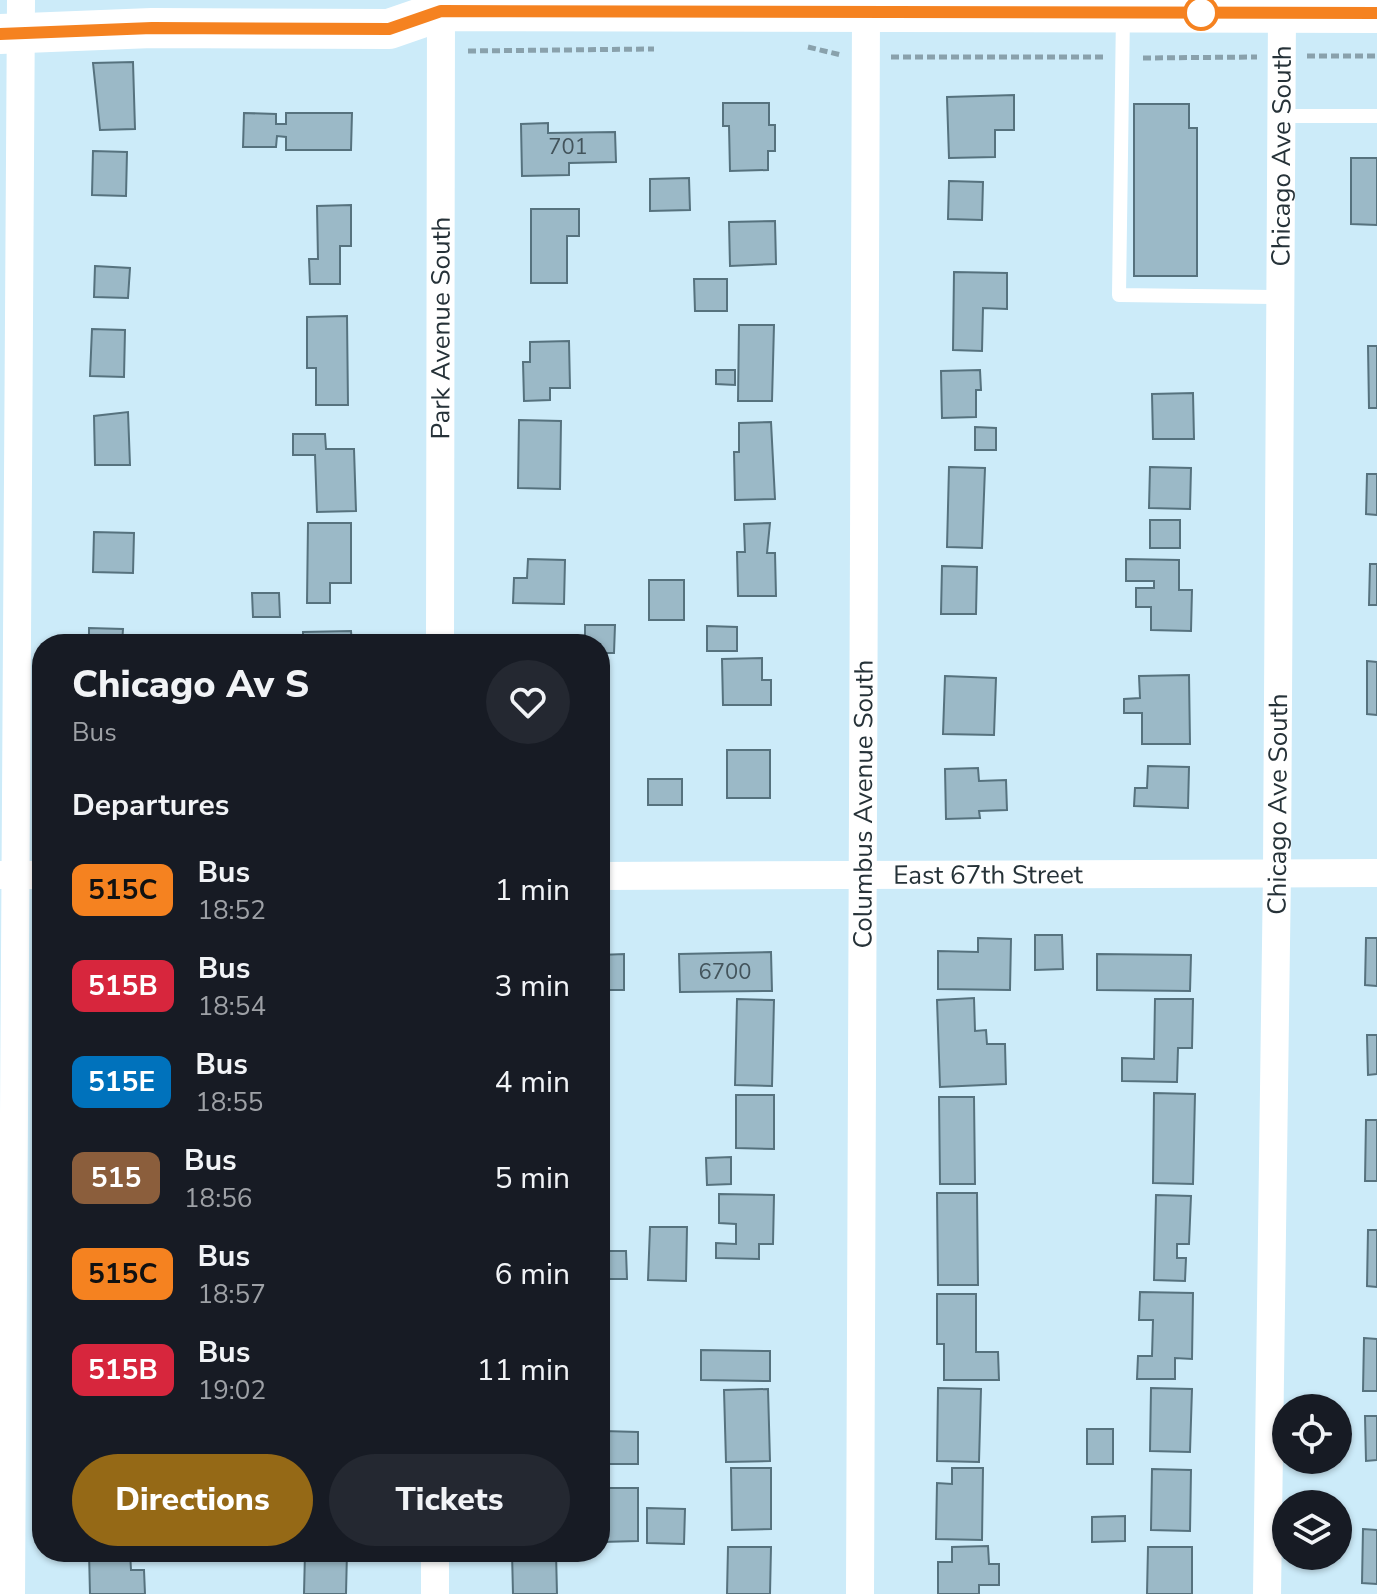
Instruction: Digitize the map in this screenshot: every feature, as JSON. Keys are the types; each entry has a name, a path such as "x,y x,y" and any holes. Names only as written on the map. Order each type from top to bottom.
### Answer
{"main road":[{"path":"14,22 152,28 389,29 432,4 866,7 1123,14 1377,13"}],"street":[{"name":"Park Avenue South","path":"432,4 440,634"},
{"name":"Columbus Avenue South","path":"860,1594 866,7"},
{"name":"Chicago Ave South","path":"1267,1594 1277,872 1282,13"},
{"path":"11,1594 19,875 10,148 14,22"},
{"name":"East 67th Street","path":"610,876 1377,873"},
{"path":"435,1562 435,1594"}],"lane":[{"path":"1123,14 1119,295 1281,297"},
{"path":"1282,116 1377,116"}],"path":[{"path":"794,48 809,47 831,54"},
{"path":"481,50 669,49"}],"building":[{"path":"133,62 135,129 100,130 93,63"},
{"path":"1014,95 1014,130 995,130 995,157 949,158 947,97"},
{"path":"723,103 769,103 769,125 775,125 775,151 768,151 768,170 730,171 729,126 723,126"},
{"path":"1134,104 1189,104 1189,128 1197,128 1197,276 1134,276"},
{"path":"244,113 276,114 276,124 286,124 286,113 352,113 351,150 286,150 286,137 277,136 276,147 243,147"},
{"path":"548,123 548,133 615,132 616,162 569,163 569,175 522,176 521,124"},
{"path":"93,151 127,152 126,196 92,195"},
{"path":"1351,158 1377,158 1377,225 1351,224"},
{"path":"689,178 690,210 650,211 650,179"},
{"path":"949,181 983,182 982,220 948,219"},
{"path":"351,205 351,246 340,246 340,284 310,284 309,259 318,259 317,206"},
{"path":"531,209 579,209 579,236 567,236 567,283 531,283"},
{"path":"775,221 776,264 730,266 729,222"},
{"path":"95,266 130,268 128,298 94,297"},
{"path":"954,272 1007,273 1007,309 983,308 982,351 953,350"},
{"path":"694,279 727,279 727,311 695,311"},
{"path":"347,316 348,405 316,405 316,368 307,368 307,317"},
{"path":"739,325 774,325 772,401 738,401"},
{"path":"92,329 125,330 124,377 90,376"},
{"path":"569,341 570,388 550,388 550,400 524,401 523,362 530,362 530,342"},
{"path":"1368,346 1377,346 1377,408 1369,408"},
{"path":"716,370 735,370 735,385 716,384"},
{"path":"980,370 981,390 976,390 976,417 942,418 941,371"},
{"path":"1193,393 1194,439 1153,439 1152,394"},
{"path":"128,412 130,465 95,465 94,416"},
{"path":"519,420 561,421 560,489 518,488"},
{"path":"771,422 775,499 735,500 734,452 739,452 739,423"},
{"path":"975,427 996,428 996,450 975,450"},
{"path":"293,434 325,434 326,449 354,449 356,511 317,512 315,455 293,455"},
{"path":"949,467 985,468 982,548 947,547"},
{"path":"1150,467 1191,468 1190,509 1149,508"},
{"path":"1367,474 1377,474 1377,515 1366,514"},
{"path":"1150,520 1180,520 1180,548 1150,548"},
{"path":"308,523 351,523 351,583 330,583 330,603 307,603"},
{"path":"770,523 767,553 775,553 776,596 738,596 737,552 745,552 744,524"},
{"path":"94,532 134,533 133,573 93,572"},
{"path":"528,559 565,560 564,604 513,603 514,578 527,578"},
{"path":"1126,559 1179,560 1179,590 1192,590 1191,631 1151,630 1151,607 1136,607 1136,588 1154,588 1154,581 1126,581"},
{"path":"1370,564 1377,564 1377,605 1369,605"},
{"path":"942,566 977,567 976,614 941,614"},
{"path":"649,580 684,580 684,620 649,620"},
{"path":"252,593 279,593 280,617 253,617"},
{"path":"585,625 615,625 614,653 610,653 610,634 585,634"},
{"path":"707,626 737,627 737,651 707,651"},
{"path":"89,628 123,629 123,634 89,634"},
{"path":"351,631 351,634 303,634"},
{"path":"762,658 762,680 771,680 771,705 723,705 722,659"},
{"path":"1367,661 1377,662 1377,715 1367,714"},
{"path":"1189,675 1190,744 1142,744 1142,713 1124,713 1124,699 1140,698 1139,676"},
{"path":"945,676 996,678 994,735 943,734"},
{"path":"727,750 770,750 770,798 727,798"},
{"path":"1148,766 1189,767 1188,808 1134,806 1135,788 1147,788"},
{"path":"978,768 979,781 1006,780 1007,810 979,811 980,818 946,819 945,769"},
{"path":"648,779 682,779 682,805 648,805"},
{"path":"1035,935 1062,935 1063,969 1035,970"},
{"path":"978,938 1011,939 1010,990 938,989 938,951 978,952"},
{"path":"1366,938 1377,938 1377,986 1365,985"},
{"path":"771,952 772,991 680,992 679,954"},
{"path":"624,954 624,990 610,990 610,955"},
{"path":"1097,954 1191,955 1190,991 1097,990"},
{"path":"974,998 975,1031 986,1030 987,1044 1005,1044 1006,1084 940,1087 937,1000"},
{"path":"737,999 774,1000 772,1086 735,1085"},
{"path":"1155,999 1193,999 1192,1048 1178,1048 1177,1082 1122,1081 1122,1058 1154,1059"},
{"path":"1367,1035 1377,1035 1377,1074 1368,1075"},
{"path":"1154,1093 1195,1094 1193,1184 1153,1183"},
{"path":"736,1095 774,1095 774,1149 736,1148"},
{"path":"939,1097 974,1097 975,1184 940,1184"},
{"path":"1366,1120 1377,1120 1377,1181 1365,1181"},
{"path":"731,1157 731,1184 707,1185 706,1158"},
{"path":"937,1193 977,1193 978,1285 938,1285"},
{"path":"719,1194 774,1195 773,1244 759,1244 759,1259 716,1258 716,1243 736,1244 736,1224 719,1223"},
{"path":"1156,1195 1191,1196 1189,1244 1177,1244 1177,1258 1186,1258 1185,1281 1154,1280"},
{"path":"650,1227 687,1227 686,1281 648,1280"},
{"path":"1368,1230 1377,1230 1377,1287 1367,1286"},
{"path":"610,1251 626,1251 627,1279 610,1279"},
{"path":"1140,1292 1193,1293 1192,1359 1175,1358 1175,1379 1137,1379 1138,1356 1152,1356 1153,1320 1139,1320"},
{"path":"937,1294 976,1294 976,1352 998,1352 999,1380 944,1380 944,1344 937,1344"},
{"path":"1364,1338 1377,1339 1377,1391 1363,1391"},
{"path":"701,1350 770,1351 770,1381 701,1380"},
{"path":"938,1388 981,1389 979,1462 937,1461"},
{"path":"1151,1388 1192,1389 1190,1452 1150,1451"},
{"path":"768,1389 770,1461 726,1462 724,1390"},
{"path":"1365,1416 1377,1416 1377,1460 1366,1461"},
{"path":"1087,1429 1113,1429 1113,1464 1087,1464"},
{"path":"610,1431 638,1432 638,1464 610,1464"},
{"path":"731,1468 771,1468 771,1529 732,1530"},
{"path":"952,1468 983,1468 982,1540 936,1539 937,1483 952,1484"},
{"path":"1152,1469 1191,1470 1190,1531 1151,1530"},
{"path":"610,1488 638,1488 638,1541 610,1542"},
{"path":"647,1508 685,1509 684,1544 647,1543"},
{"path":"1125,1516 1125,1541 1092,1542 1092,1517"},
{"path":"1363,1529 1377,1530 1377,1584 1362,1583"},
{"path":"988,1546 989,1564 999,1564 999,1585 979,1585 979,1594 938,1594 938,1562 952,1562 952,1547"},
{"path":"728,1547 771,1547 770,1594 727,1594"},
{"path":"1148,1547 1192,1547 1192,1594 1147,1594"},
{"path":"89,1562 131,1562 131,1570 144,1570 145,1594 90,1594"},
{"path":"305,1562 347,1562 346,1594 304,1594"},
{"path":"512,1562 556,1562 557,1594 513,1594"}],"bus line":[{"name":"515C","path":"0,34 152,28 389,29 441,11 1377,13"}]}
